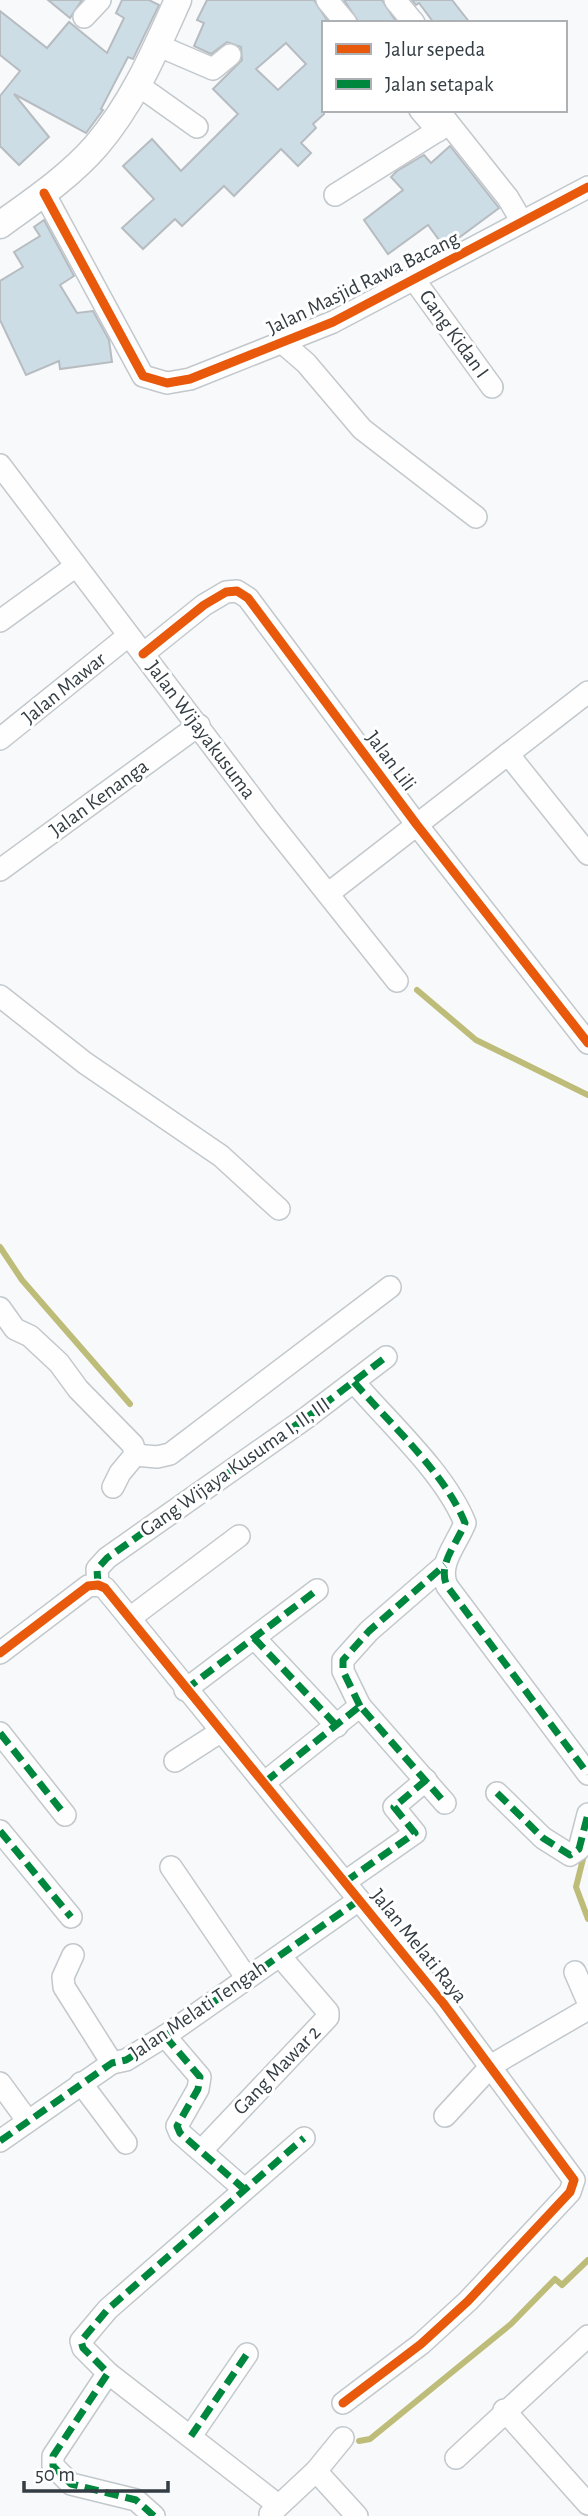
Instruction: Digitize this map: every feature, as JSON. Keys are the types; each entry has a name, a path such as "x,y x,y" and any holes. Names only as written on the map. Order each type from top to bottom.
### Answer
{"main road":[{"path":"0,225 44,193 96,147 138,85 172,52 178,0"}],"street":[{"path":"84,17 100,0"},
{"path":"327,0 344,21"},
{"path":"395,0 412,21"},
{"path":"172,52 213,69 230,55"},
{"path":"138,85 197,127"},
{"path":"424,112 441,122 493,178 522,222"},
{"path":"335,195 441,122"},
{"name":"Jalan Masjid Rawa Bacang","path":"44,193 143,376 167,383 190,379 284,344 415,281 588,187"},
{"name":"Gang Kidan I","path":"415,281 492,387"},
{"path":"284,344 306,363 362,429 402,463 476,517"},
{"name":"Jalan Wijayakusuma","path":"4,480 76,566 397,981"},
{"path":"0,621 76,566"},
{"name":"Jalan Lili","path":"144,654 204,605 226,592 237,591 248,598 417,825 588,1043"},
{"name":"Jalan Mawar","path":"0,739 128,636"},
{"path":"329,893 588,692"},
{"name":"Jalan Kenanga","path":"0,870 199,725"},
{"path":"508,754 588,854"},
{"path":"0,996 85,1063 221,1157 279,1209"},
{"path":"135,1455 157,1457 170,1454 390,1287"},
{"path":"0,1308 7,1336 30,1336 59,1363 78,1389 132,1445 135,1455"},
{"name":"Gang Wijaya Kusuma I, II, III","path":"97,1585 97,1569 107,1558 386,1357"},
{"path":"354,1382 420,1458 461,1512 465,1523 445,1565 443,1577 447,1586 588,1773"},
{"path":"113,1488 120,1473 135,1455"},
{"path":"130,1618 239,1536"},
{"path":"445,1565 369,1631 343,1660 343,1671 359,1706 445,1803"},
{"path":"0,1653 88,1586 97,1585"},
{"name":"Jalan Melati Raya","path":"97,1585 105,1588 185,1690 265,1782 492,2065 575,2180 574,2185 468,2301 421,2344 343,2403"},
{"path":"185,1690 317,1590"},
{"path":"261,1645 337,1726"},
{"path":"265,1782 359,1706"},
{"path":"176,1761 220,1732"},
{"path":"0,1734 65,1815"},
{"path":"345,1882 415,1833 394,1807 426,1780"},
{"path":"498,1793 543,1838 570,1855 579,1849 588,1814"},
{"path":"0,1830 71,1917"},
{"path":"170,1867 246,1977"},
{"name":"Jalan Melati Tengah","path":"0,2141 112,2063 126,2060 165,2036 359,1900"},
{"path":"73,1955 63,1977 64,1987 112,2063"},
{"name":"Gang Mawar 2","path":"202,2150 328,2017 328,2012 280,1956"},
{"path":"575,1972 588,2002"},
{"path":"445,2116 492,2065 588,2009"},
{"path":"165,2036 200,2077 198,2089 177,2126 180,2133 244,2189"},
{"path":"0,2083 27,2120"},
{"path":"81,2083 126,2143"},
{"path":"303,2138 108,2309 81,2341 83,2348 108,2373 191,2435 274,2511 316,2470 343,2438"},
{"path":"456,2458 504,2410 588,2336"},
{"path":"191,2435 247,2354"},
{"path":"108,2373 53,2456 53,2466 71,2484 136,2500 155,2516"},
{"path":"504,2410 587,2502"},
{"path":"316,2470 356,2516"}],"building":[{"path":"48,0 82,0 70,18"},
{"path":"122,0 149,0 159,5 133,59 128,57 101,109 103,110 86,133 14,94 49,137 19,165 0,146 0,96 20,71 0,55 0,11 47,48 69,22 107,53 124,18 116,13"},
{"path":"207,0 314,0 328,21 322,21 324,114 313,124 316,128 301,143 311,153 298,166 281,149 234,196 224,186 182,226 175,219 143,249 122,228 154,199 123,166 152,139 181,171 238,114 213,89 242,60 241,47 227,42 211,54 194,46 204,23 197,20","holes":["286,43 306,64 278,90 256,69"]},
{"path":"344,0 382,0 396,21 358,21"},
{"path":"412,0 452,0 468,21 432,21 419,3 416,5"},
{"path":"450,146 499,208 445,248 428,225 388,254 364,220 403,190 391,177 397,171 424,155 431,163"},
{"path":"44,220 74,276 60,285 77,313 93,311 109,340 112,362 60,369 59,361 26,375 0,320 0,281 23,267 14,252 40,236 34,227"}],"waterway":[{"path":"417,990 476,1040 588,1095"},
{"path":"0,1247 22,1280 130,1404"},
{"path":"585,1851 576,1887 588,1919"},
{"path":"359,2441 370,2439 511,2324 555,2279 562,2285 588,2260"}],"marked path":[{"path":"98,1585 97,1569 107,1558 306,1418 386,1357"},
{"path":"354,1382 415,1449 456,1504 465,1523 446,1562 444,1570 447,1586 588,1774"},
{"path":"360,1706 343,1671 343,1660 369,1631 445,1565"},
{"path":"185,1690 317,1590"},
{"path":"254,1638 337,1726"},
{"path":"265,1782 360,1706 445,1803"},
{"path":"0,1733 65,1815"},
{"path":"345,1882 415,1833 394,1807 426,1780"},
{"path":"497,1793 543,1838 570,1855 579,1849 588,1814"},
{"path":"0,1831 71,1917"},
{"path":"0,2141 112,2063 126,2060 165,2036 359,1900"},
{"path":"165,2036 200,2077 198,2089 177,2126 180,2133 244,2189"},
{"path":"154,2516 136,2500 71,2484 53,2466 53,2456 108,2373 83,2348 81,2341 108,2309 304,2138"},
{"path":"191,2436 247,2354"}],"cycle path":[{"path":"44,193 143,376 167,383 190,379 333,322 588,187"},
{"path":"143,654 204,605 226,592 237,591 248,598 417,825 588,1043"},
{"path":"0,1653 88,1586 98,1585 105,1588 443,2003 574,2180 570,2192 468,2301 421,2344 343,2403"}]}
